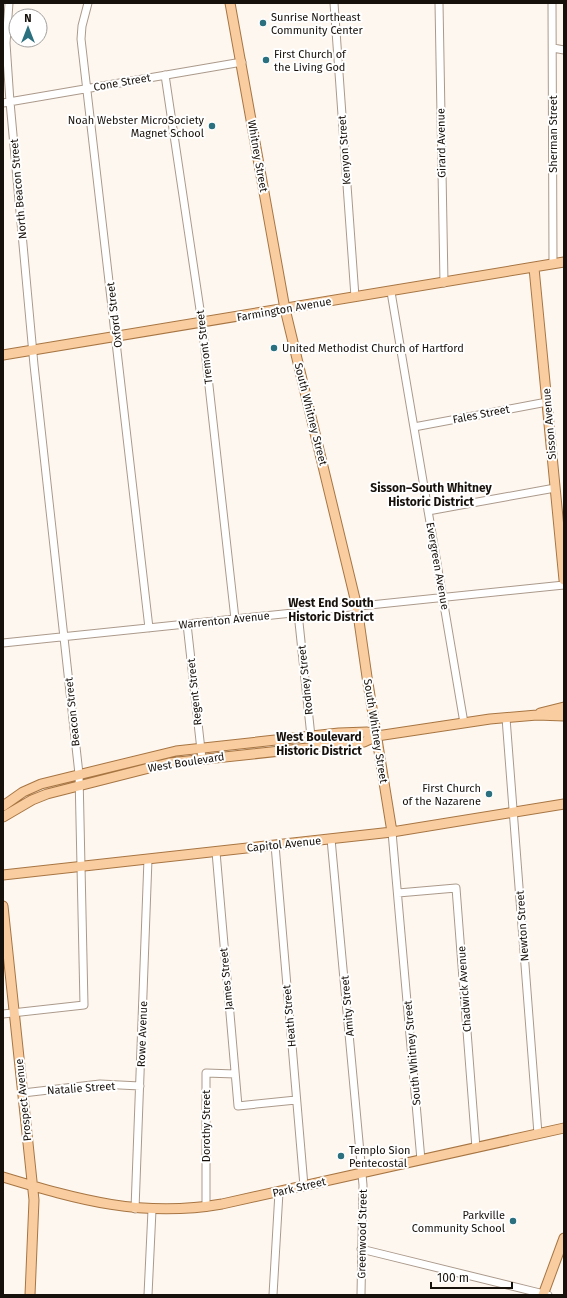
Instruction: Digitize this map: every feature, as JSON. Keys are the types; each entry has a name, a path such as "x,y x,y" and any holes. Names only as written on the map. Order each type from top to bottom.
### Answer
{"main road":[{"name":"Whitney Street","path":"230,3 242,62 285,309"},
{"name":"Farmington Avenue","path":"3,355 391,292 564,262"},
{"name":"Sisson Avenue","path":"534,268 564,580"},
{"name":"South Whitney Street","path":"285,309 357,607 392,832"},
{"name":"West Boulevard","path":"537,715 564,707"},
{"name":"West Boulevard","path":"3,818 38,797 142,769 202,759 312,746 364,742 377,736 464,723 537,715 564,716"},
{"name":"West Boulevard","path":"3,806 34,787 140,758 176,751 311,736 367,732 377,736"},
{"path":"140,758 142,769"},
{"name":"Capitol Avenue","path":"3,875 392,832 564,804"},
{"name":"Prospect Avenue","path":"3,906 4,934 23,1093 34,1205 30,1295"},
{"name":"Park Street","path":"3,1177 102,1204 152,1210 206,1207 564,1128"},
{"path":"545,1294 564,1238"}],"street":[{"name":"North Beacon Street","path":"9,3 6,51 7,102 33,351"},
{"name":"Oxford Street","path":"88,3 81,32 149,628"},
{"name":"Kenyon Street","path":"334,3 355,297"},
{"name":"Girard Avenue","path":"439,3 444,283"},
{"name":"Sherman Street","path":"552,3 553,264"},
{"path":"552,48 564,50"},
{"name":"Cone Street","path":"7,102 242,62"},
{"name":"Tremont Street","path":"165,75 202,323 235,619"},
{"name":"Evergreen Avenue","path":"391,292 464,723"},
{"name":"Beacon Street","path":"14,1013 84,1005 79,774 33,351"},
{"name":"Fales Street","path":"414,427 547,402"},
{"path":"428,511 555,488"},
{"name":"Warrenton Avenue","path":"3,643 564,585"},
{"name":"Rodney Street","path":"298,613 312,746"},
{"name":"Regent Street","path":"187,624 202,759"},
{"name":"Newton Street","path":"506,718 538,1134"},
{"name":"South Whitney Street","path":"392,832 421,1160"},
{"name":"Amity Street","path":"332,839 362,1173"},
{"name":"Heath Street","path":"275,846 304,1186"},
{"name":"James Street","path":"216,852 238,1106 296,1100"},
{"name":"Rowe Avenue","path":"135,1208 148,859"},
{"name":"Chadwick Avenue","path":"398,893 456,888 476,1148"},
{"path":"3,1014 14,1013"},
{"name":"Dorothy Street","path":"206,1207 206,1073 235,1074"},
{"name":"Natalie Street","path":"23,1093 100,1084 140,1086"},
{"name":"Greenwood Street","path":"361,1295 362,1173"},
{"path":"273,1295 279,1192"},
{"path":"148,1295 152,1210"},
{"path":"361,1249 545,1294"}],"place":[{"name":"Sunrise Northeast Community Center","path":"263,23"},
{"name":"First Church of the Living God","path":"266,60"},
{"name":"Noah Webster MicroSociety Magnet School","path":"212,126"},
{"name":"United Methodist Church of Hartford","path":"274,348"},
{"name":"First Church of the Nazarene","path":"489,794"},
{"name":"Templo Sion Pentecostal","path":"341,1156"},
{"name":"Parkville Community School","path":"513,1221"}],"district":[{"name":"Sisson–South Whitney Historic District","path":"431,495"},
{"name":"West End South Historic District","path":"331,610"},
{"name":"West Boulevard Historic District","path":"319,744"}]}
